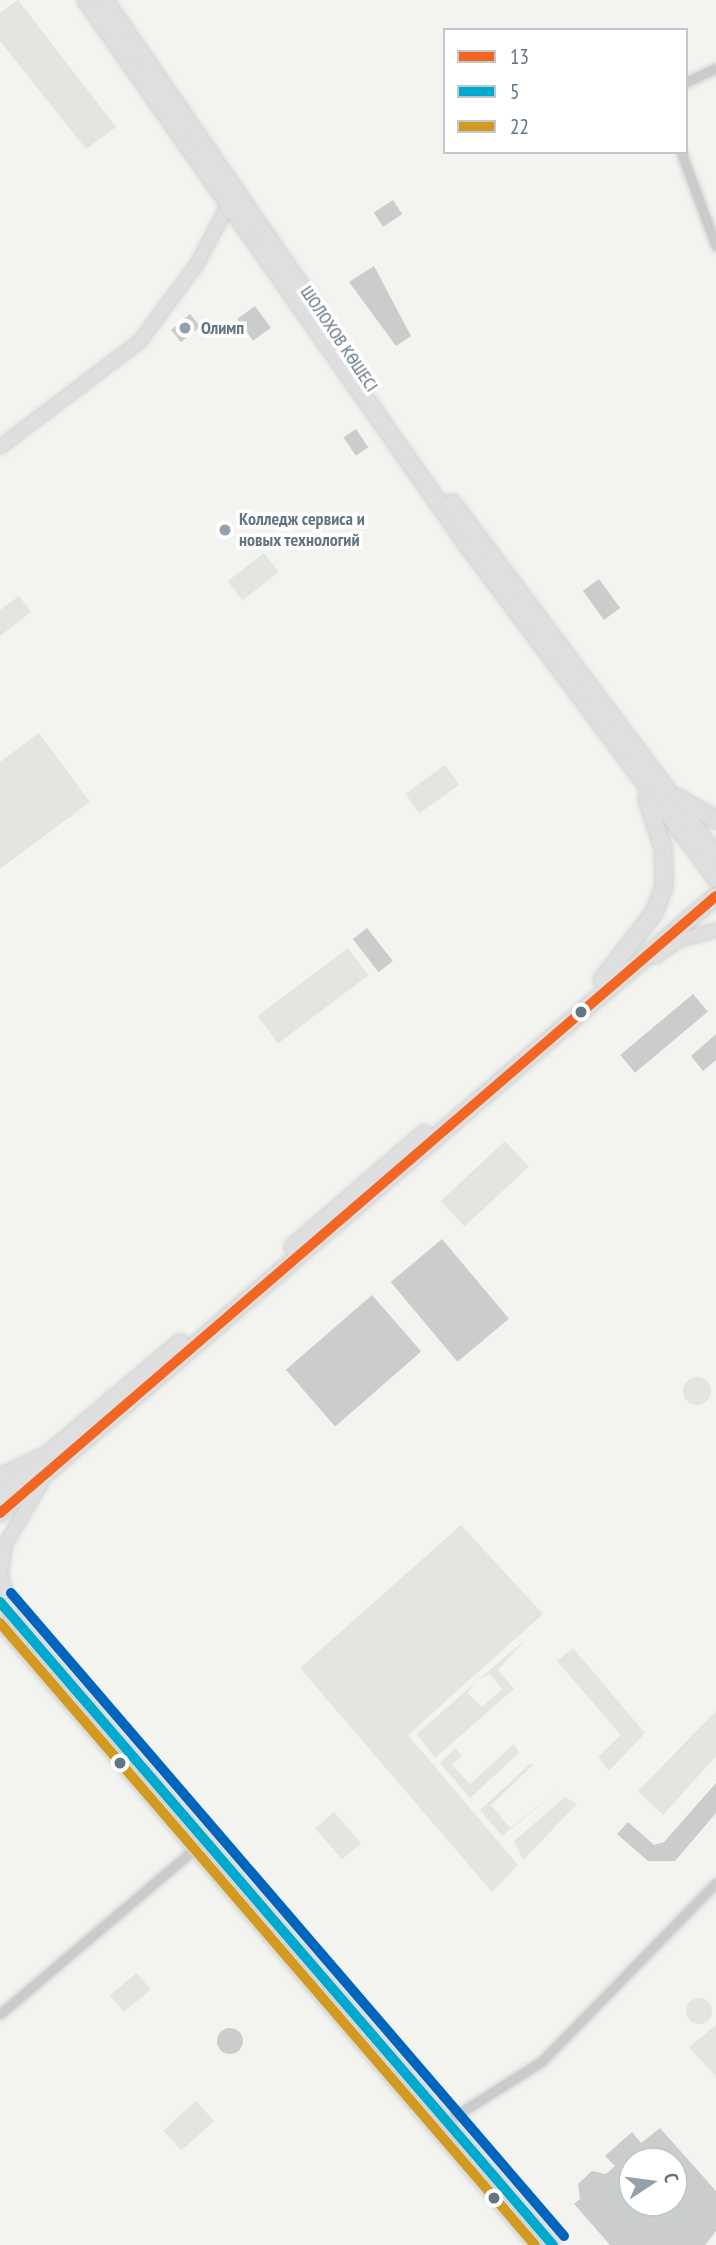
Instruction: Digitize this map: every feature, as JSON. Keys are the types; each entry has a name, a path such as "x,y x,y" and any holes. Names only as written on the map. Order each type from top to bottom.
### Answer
{"highway":[{"name":"ШОЛОХОВ КӨШЕСІ","path":"86,0 235,199 578,674 608,717 645,779"},
{"name":"ШОЛОХОВ КӨШЕСІ","path":"104,0 235,199 529,628 585,707 645,779"},
{"path":"645,779 688,807 716,820"},
{"path":"645,779 716,856"},
{"path":"0,1513 55,1457 605,984 716,880 645,779"},
{"path":"605,984 654,913 666,874 645,779"},
{"path":"605,984 716,896"},
{"path":"0,1495 55,1457"}],"main road":[{"path":"0,447 140,341 197,264 235,199"},
{"path":"605,984 679,940 716,930"},
{"path":"0,1476 55,1457"},
{"path":"21,1626 3,1589 5,1545 55,1457"},
{"path":"0,1602 553,2245"},
{"path":"3,1628 535,2245"}],"street":[{"path":"688,81 716,68"},
{"path":"682,154 714,225 716,246"},
{"path":"0,2014 203,1841"},
{"path":"436,2133 445,2122 542,2061 716,1883"}],"shaded area":[{"path":"18,0 116,127 86,149 0,41 0,13"},
{"path":"264,553 279,572 243,600 228,581"},
{"path":"19,596 31,612 0,636 0,610"},
{"path":"39,733 90,802 0,869 0,762"},
{"path":"445,765 459,784 419,813 405,794"},
{"path":"348,948 368,975 278,1043 258,1016"},
{"path":"505,1141 529,1167 465,1227 441,1201"},
{"path":"697,1377 707,1381 711,1391 707,1401 697,1405 687,1401 683,1391 687,1381"},
{"path":"461,1525 543,1614 408,1735 518,1865 492,1892 300,1668"},
{"path":"526,1639 498,1670 514,1689 435,1758 417,1734 476,1682 468,1693 482,1707 502,1689 490,1674 479,1679"},
{"path":"573,1648 645,1733 609,1771 598,1757 621,1735 557,1661"},
{"path":"716,1711 716,1756 663,1815 638,1791"},
{"path":"514,1744 519,1753 470,1798 440,1763 456,1748 462,1756 452,1765 470,1784"},
{"path":"530,1764 533,1765 491,1805 510,1828 560,1789 502,1836 480,1810"},
{"path":"565,1797 577,1804 523,1860 514,1841"},
{"path":"334,1812 361,1843 342,1859 315,1828"},
{"path":"137,1973 151,1990 124,2012 110,1995"},
{"path":"699,1998 708,2002 712,2011 708,2020 699,2024 690,2020 686,2011 690,2002"},
{"path":"716,2025 716,2077 689,2047"},
{"path":"196,2101 214,2121 181,2151 163,2130"}],"building":[{"path":"393,200 402,214 383,227 374,213"},
{"path":"374,266 411,336 396,346 349,282"},
{"path":"255,306 271,328 253,341 237,319"},
{"name":"Олимп","path":"190,314 200,326 181,342 171,330"},
{"path":"356,429 368,447 356,456 344,437"},
{"path":"599,579 620,608 604,620 583,591"},
{"path":"367,928 393,961 379,972 353,939"},
{"path":"693,994 708,1012 635,1073 620,1055"},
{"path":"716,1034 716,1060 703,1071 691,1056"},
{"path":"442,1239 509,1319 458,1362 391,1282"},
{"path":"372,1295 421,1352 335,1426 286,1370"},
{"path":"716,1783 716,1813 675,1861 648,1861 617,1834 628,1822 654,1845 664,1842"},
{"path":"230,2028 240,2031 243,2041 240,2051 230,2054 220,2051 217,2041 220,2031"},
{"path":"660,2128 677,2147 618,2147 618,2217 688,2217 688,2160 716,2191 716,2231 705,2245 610,2245 574,2204 580,2199 578,2184 592,2171 606,2174 615,2166 605,2156 632,2132 641,2143"}],"transit line":[{"name":"13","path":"0,1513 716,896"},
{"path":"11,1593 564,2236"},
{"name":"5","path":"0,1602 553,2245"},
{"name":"22","path":"0,1623 535,2245"}],"place":[{"name":"Олимп","path":"185,328"},
{"name":"Колледж сервиса и новых технологий","path":"225,530"}]}
